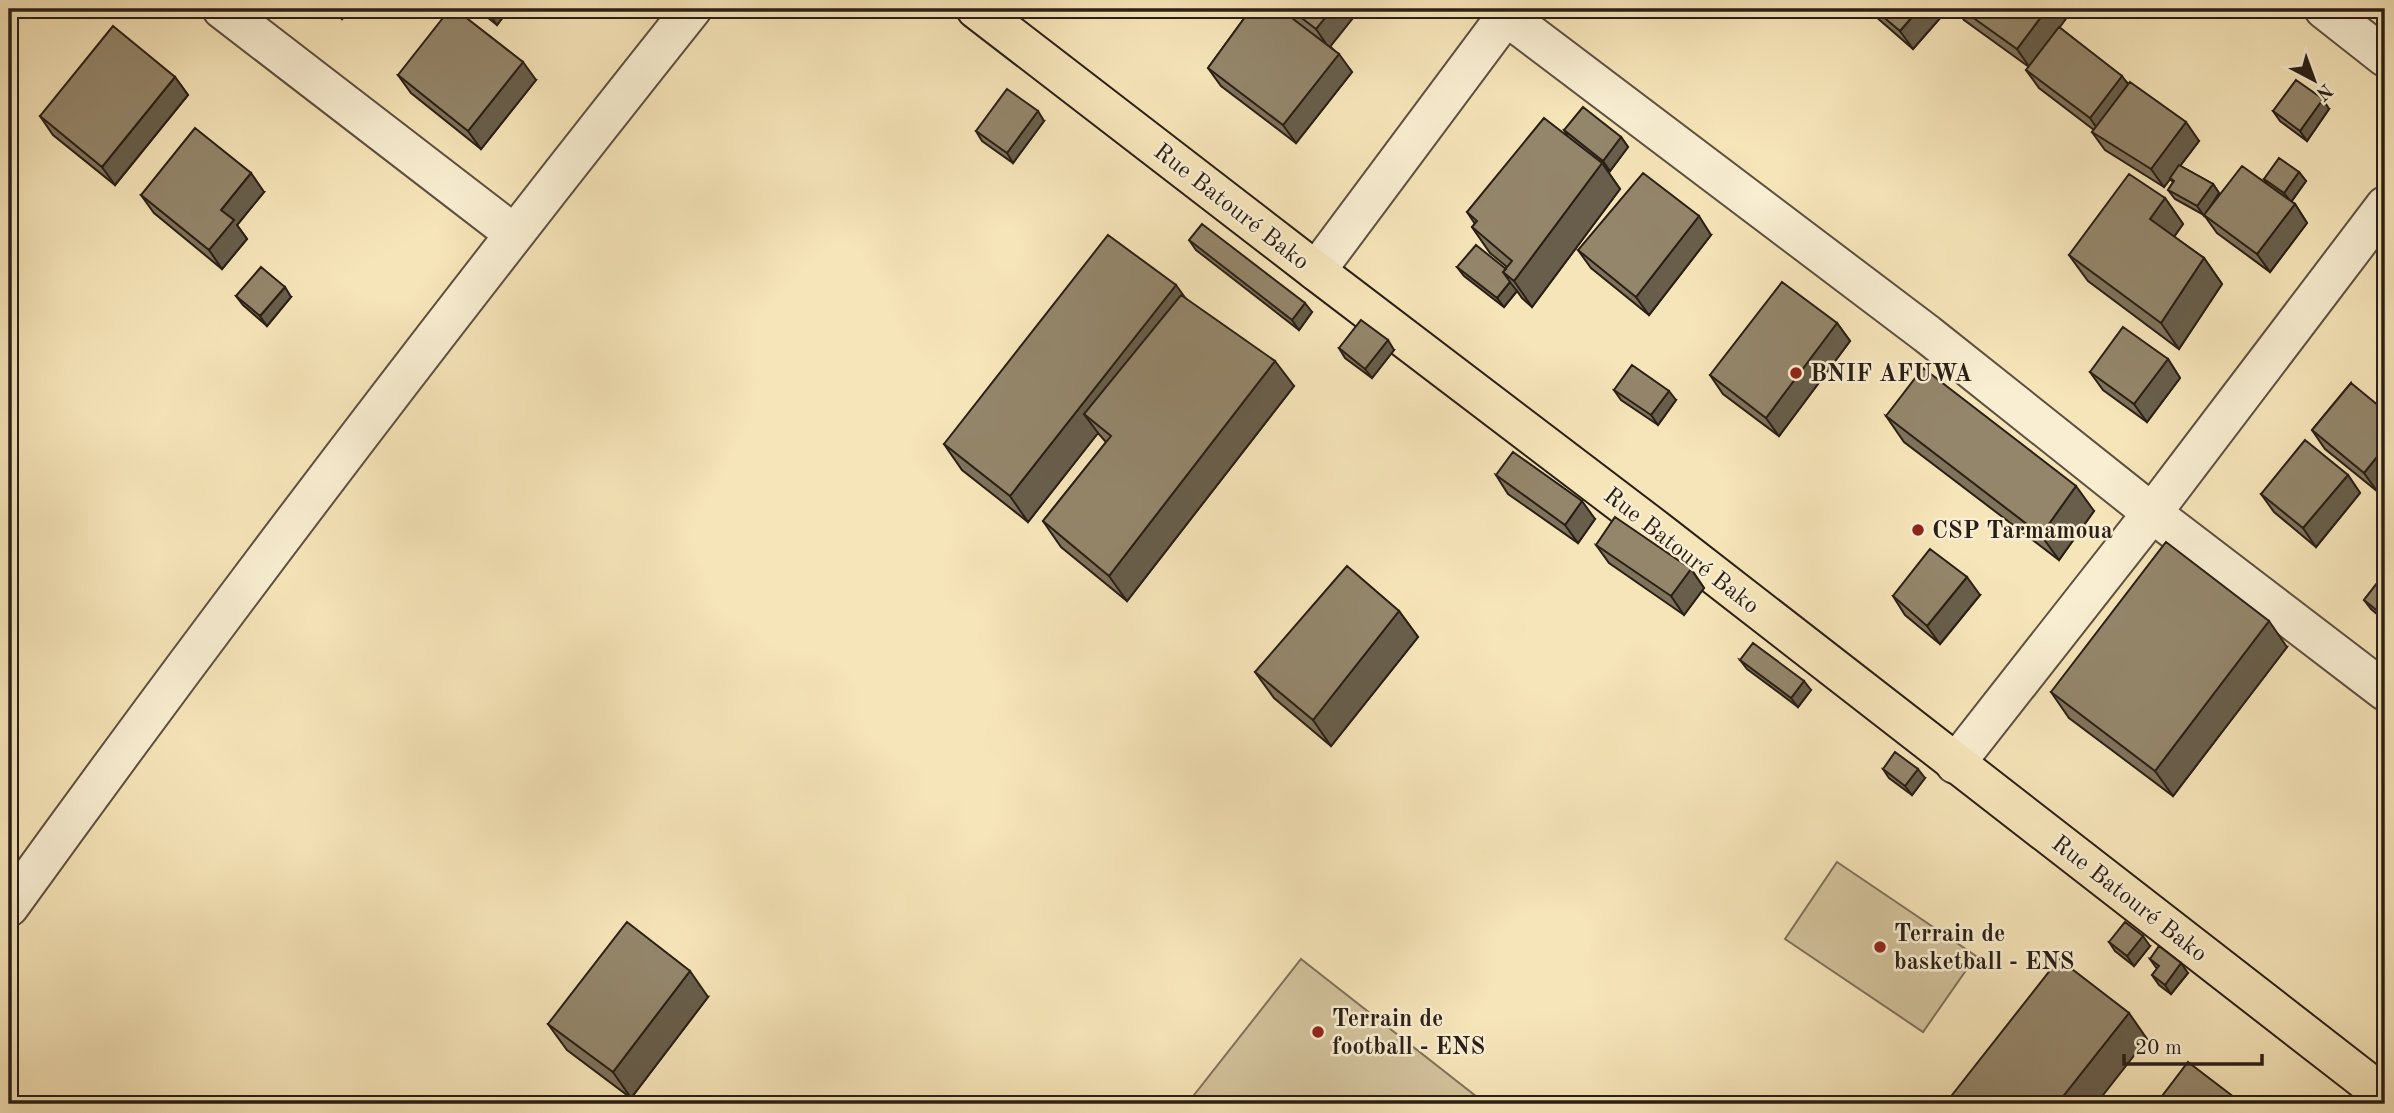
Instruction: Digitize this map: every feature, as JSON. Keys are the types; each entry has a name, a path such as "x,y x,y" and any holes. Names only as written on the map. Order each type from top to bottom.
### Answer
{"main road":[{"name":"Rue Batouré Bako","path":"976,9 1659,532 2385,1096"}],"street":[{"path":"222,9 513,233"},
{"path":"9,907 147,716 513,233 692,9"},
{"path":"2324,9 2385,57"},
{"path":"1316,271 1502,12 1927,334 2152,513 2385,691"},
{"path":"1955,764 2152,513 2385,206"}],"shaded area":[{"name":"Terrain de basketball - ENS","path":"1837,862 1976,956 1923,1032 1785,939"},
{"name":"Terrain de football - ENS","path":"1301,959 1486,1104 1187,1104"}],"building":[{"path":"450,9 455,9 523,62 468,131 398,75"},
{"path":"1251,9 1280,9 1339,54 1283,125 1208,68"},
{"path":"1290,9 1332,9 1316,29"},
{"path":"1874,9 1919,9 1900,31"},
{"path":"1961,9 2047,9 2017,49"},
{"path":"113,26 175,77 102,167 40,116"},
{"path":"2059,27 2122,76 2090,118 2026,70"},
{"path":"2296,80 2323,99 2300,131 2273,111"},
{"path":"2130,82 2186,122 2151,169 2092,132"},
{"path":"1007,89 1038,111 1007,153 976,131"},
{"path":"1583,107 1621,137 1603,161 1564,130"},
{"path":"1544,118 1602,163 1514,281 1503,272 1512,261 1472,227 1477,221 1467,212"},
{"path":"195,128 251,173 221,210 234,220 209,250 141,195"},
{"path":"2279,158 2299,172 2284,193 2264,179"},
{"path":"2179,165 2213,184 2197,206 2168,190 2174,181 2170,178"},
{"path":"2242,166 2295,204 2257,254 2204,215"},
{"path":"1643,173 1699,216 1636,297 1578,250"},
{"path":"2129,174 2165,198 2150,219 2204,258 2161,323 2069,255"},
{"path":"1202,224 1305,303 1292,320 1189,240"},
{"path":"1108,235 1176,285 1010,496 944,444"},
{"path":"1476,245 1506,269 1503,272 1510,282 1497,298 1457,267"},
{"path":"261,267 285,287 260,316 236,296"},
{"path":"1782,282 1837,323 1766,418 1710,375"},
{"path":"1181,295 1275,361 1109,576 1043,521 1111,436 1084,414"},
{"path":"1361,320 1388,340 1365,369 1339,348"},
{"path":"2123,327 2168,359 2134,404 2090,372"},
{"path":"1632,365 1669,391 1651,415 1614,390"},
{"path":"1923,368 2076,486 2041,535 1886,416"},
{"path":"2351,383 2385,411 2385,447 2364,473 2312,430"},
{"path":"2305,440 2348,475 2303,528 2261,494"},
{"path":"1513,452 1582,501 1565,525 1496,475"},
{"path":"1615,517 1691,569 1671,596 1596,545"},
{"path":"2166,542 2269,621 2155,771 2051,692"},
{"path":"1930,549 1967,577 1927,626 1893,596"},
{"path":"1347,566 1399,611 1313,720 1255,672"},
{"path":"2385,573 2385,617 2364,600"},
{"path":"1753,643 1804,681 1791,698 1740,660"},
{"path":"1895,752 1918,769 1905,786 1883,769"},
{"path":"627,922 690,971 613,1072 548,1024"},
{"path":"2125,922 2143,936 2127,956 2109,942"},
{"path":"2159,946 2181,963 2165,985 2152,975 2159,966 2150,959"},
{"path":"2059,959 2129,1013 2057,1104 1945,1104"},
{"path":"2188,1062 2243,1104 2156,1104"}],"place":[{"name":"BNIF AFUWA","path":"1796,373"},
{"name":"CSP Tarmamoua","path":"1918,530"},
{"name":"Terrain de basketball - ENS","path":"1880,947"},
{"name":"Terrain de football - ENS","path":"1318,1032"}]}
